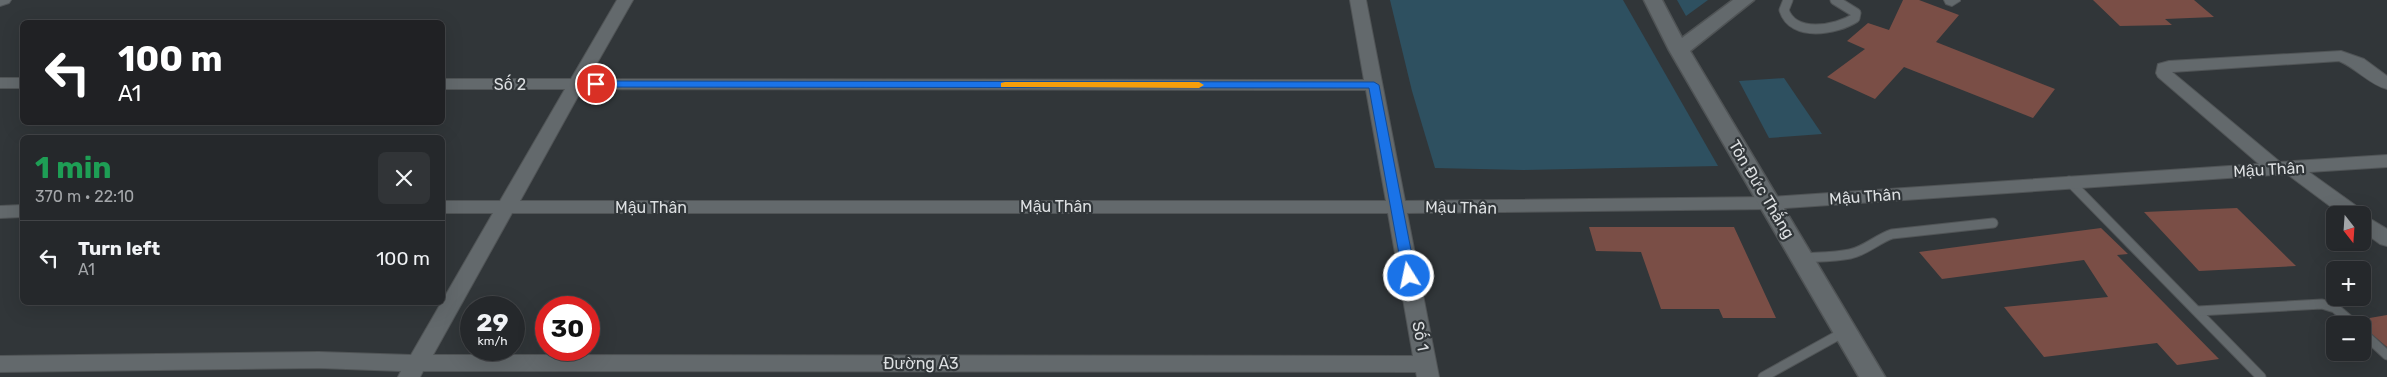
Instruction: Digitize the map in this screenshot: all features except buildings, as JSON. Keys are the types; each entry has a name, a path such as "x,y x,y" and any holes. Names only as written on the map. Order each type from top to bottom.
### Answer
{"street":[{"path":"0,364 319,360 413,370 625,0"},
{"name":"Số 1","path":"1358,0 1427,370"},
{"name":"Tôn Đức Thắng","path":"1653,0 1679,50 1872,377"},
{"path":"1679,50 1745,0"},
{"path":"2341,206 2283,168 2164,73 2164,68 2169,66 2341,56 2358,63 2387,84"},
{"path":"0,83 20,83"},
{"name":"Số 2","path":"445,84 1374,85"},
{"name":"Mậu Thân","path":"445,207 1540,207 1770,203 2387,161"},
{"path":"0,212 20,212"},
{"path":"2371,227 2387,239"},
{"name":"Đường A3","path":"413,370 1427,370"}],"lane":[{"path":"1788,0 1785,5 1785,14 1790,20 1807,29 1824,30 1841,27 1855,18 1856,13 1851,8 1836,0"},
{"path":"2069,182 2261,377"},
{"path":"1802,258 1850,254 1863,249 1879,238 1892,234 1993,223"},
{"path":"2198,312 2322,304 2335,308 2344,316"},
{"path":"1763,377 1844,332"},
{"path":"2371,340 2387,355"}],"shaded area":[{"path":"1390,0 1623,0 1718,166 1523,170 1435,168 1412,91"},
{"path":"1677,0 1708,0 1686,16"},
{"path":"1784,78 1822,134 1769,138 1739,81"}],"slow traffic":[{"path":"1005,85 1199,85"}],"route":[{"path":"596,84 1374,85 1409,276"}]}
